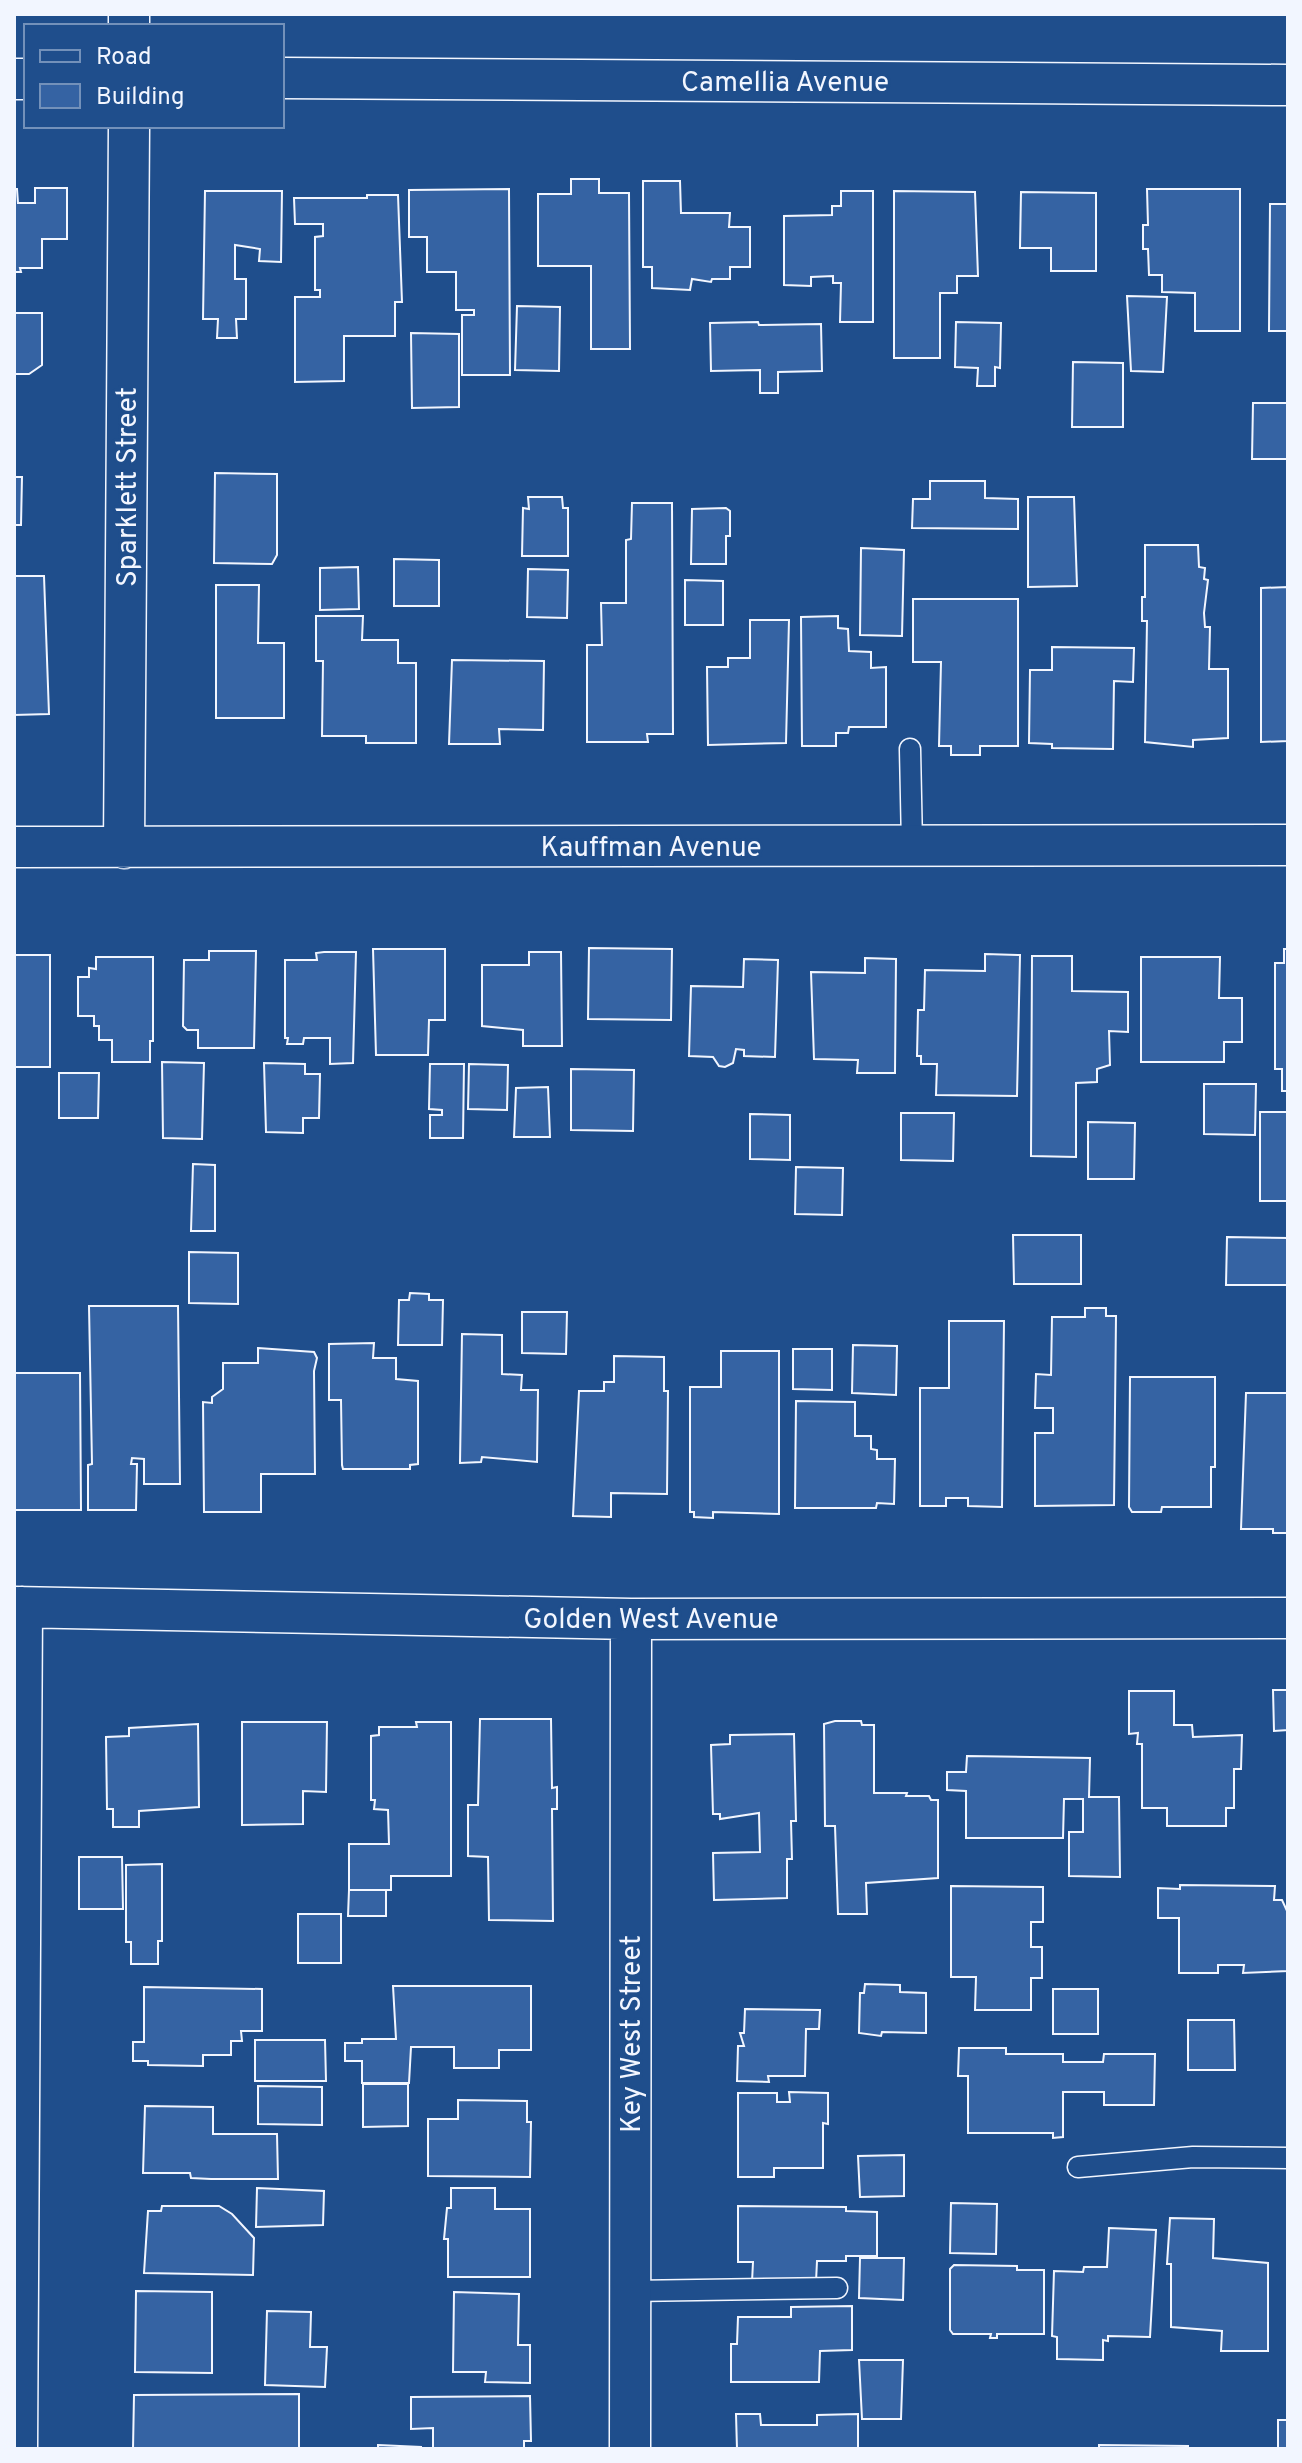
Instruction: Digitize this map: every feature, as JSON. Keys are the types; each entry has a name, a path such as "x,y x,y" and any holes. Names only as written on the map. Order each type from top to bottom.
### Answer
{"street":[{"name":"Camellia Avenue","path":"284,78 1288,85"},
{"name":"Sparklett Street","path":"124,848 129,128"},
{"name":"Kauffman Avenue","path":"14,847 1288,845"},
{"name":"Golden West Avenue","path":"18,1607 631,1619 1288,1618"},
{"path":"17,2449 18,1607"},
{"name":"Key West Street","path":"630,2449 631,1619"}],"lane":[{"path":"910,749 912,845"},
{"path":"1078,2167 1193,2157 1288,2158"},
{"path":"630,2291 837,2288"}],"building":[{"path":"571,179 599,179 599,193 629,193 630,349 591,349 591,266 538,266 538,194 571,194"},
{"path":"643,181 680,181 681,213 730,213 729,227 750,227 750,267 730,267 730,279 712,279 711,282 692,279 690,290 652,288 652,267 643,267"},
{"path":"35,188 67,188 67,239 42,239 42,268 20,268 21,272 14,272 14,189 17,189 18,203 35,203"},
{"path":"509,189 510,375 462,375 462,315 474,315 474,310 456,310 456,272 427,272 427,237 409,237 409,190"},
{"path":"1147,189 1240,189 1240,331 1195,331 1195,293 1162,292 1162,275 1149,275 1148,249 1143,249 1143,225 1148,225"},
{"path":"205,191 282,191 281,262 259,261 260,249 235,245 235,279 246,279 246,319 236,319 237,338 217,338 218,319 203,319"},
{"path":"841,191 873,191 873,322 840,322 841,283 833,283 833,276 811,277 811,286 784,285 784,216 832,215 832,206 841,206"},
{"path":"894,191 975,192 978,276 957,276 957,293 940,293 940,358 894,358"},
{"path":"1021,192 1096,193 1096,271 1051,271 1051,248 1020,248"},
{"path":"367,195 398,195 402,302 395,302 395,336 344,336 344,381 295,382 295,297 320,297 320,290 315,290 315,237 323,236 323,224 295,224 294,198 367,198"},
{"path":"1270,204 1288,204 1288,331 1269,331"},
{"path":"1127,296 1167,297 1163,372 1131,371"},
{"path":"517,306 560,307 559,371 515,370"},
{"path":"14,313 42,313 42,365 29,374 14,374"},
{"path":"758,322 759,325 821,324 822,371 778,372 778,393 760,393 760,370 711,371 710,323"},
{"path":"956,322 1001,323 1000,368 995,367 995,386 977,386 978,368 955,367"},
{"path":"411,333 459,334 459,407 412,408"},
{"path":"1073,362 1123,363 1123,427 1072,427"},
{"path":"1253,403 1288,403 1288,459 1252,459"},
{"path":"215,473 277,474 277,555 272,564 214,563"},
{"path":"14,477 22,477 21,525 14,525"},
{"path":"930,481 985,481 985,498 1018,499 1018,529 912,528 913,499 930,499"},
{"path":"528,497 562,497 563,508 568,508 568,556 522,556 523,508 529,509"},
{"path":"1028,497 1074,497 1077,586 1028,587"},
{"path":"632,503 672,503 673,734 647,734 648,742 587,742 587,645 602,645 601,603 626,603 626,540 631,539"},
{"path":"726,508 730,511 730,536 726,536 726,564 691,564 692,509"},
{"path":"1145,545 1198,545 1199,567 1205,568 1204,579 1208,580 1204,613 1205,627 1210,627 1209,669 1228,669 1228,738 1193,740 1193,747 1145,742 1147,621 1142,621 1142,597 1145,597"},
{"path":"861,548 904,550 902,636 860,635"},
{"path":"394,559 439,560 439,606 394,606"},
{"path":"358,567 359,609 320,610 320,568"},
{"path":"528,569 568,570 567,618 527,617"},
{"path":"14,576 44,576 49,714 14,715"},
{"path":"685,580 723,581 723,625 685,625"},
{"path":"216,585 259,585 258,643 284,643 284,718 216,718"},
{"path":"1288,587 1288,741 1261,742 1261,588"},
{"path":"913,599 1018,599 1018,746 980,746 980,755 951,755 951,746 939,746 941,662 913,662"},
{"path":"316,616 363,616 362,640 398,640 398,663 416,663 416,743 366,743 366,736 322,736 323,661 316,661"},
{"path":"838,616 838,628 848,629 849,651 871,652 871,668 886,667 886,727 849,727 848,733 836,733 836,746 802,746 801,617"},
{"path":"750,620 789,620 786,743 708,745 707,667 728,667 728,658 750,658"},
{"path":"1052,647 1134,648 1133,682 1114,681 1113,749 1052,748 1052,744 1029,743 1030,670 1052,670"},
{"path":"452,660 544,661 543,730 499,729 500,744 449,744"},
{"path":"589,948 672,949 671,1020 588,1019"},
{"path":"373,949 445,949 445,1020 429,1020 428,1055 376,1055"},
{"path":"1284,949 1288,949 1288,1091 1282,1091 1282,1069 1275,1069 1275,963 1284,963"},
{"path":"209,951 256,951 254,1048 198,1048 198,1030 187,1030 183,1026 184,960 209,960"},
{"path":"356,952 353,1063 330,1064 330,1038 304,1038 303,1044 287,1044 288,1038 285,1038 285,960 317,960 316,953"},
{"path":"529,952 561,952 562,1046 523,1046 523,1030 482,1026 482,965 529,965"},
{"path":"985,954 1020,955 1017,1096 936,1095 937,1064 921,1064 921,1056 917,1056 918,1010 924,1010 925,970 985,971"},
{"path":"14,955 50,955 50,1067 14,1067"},
{"path":"1032,956 1072,956 1072,991 1128,992 1128,1032 1109,1031 1110,1065 1097,1069 1097,1082 1076,1083 1076,1157 1031,1156"},
{"path":"96,957 153,957 150,1062 112,1062 112,1040 99,1040 99,1026 94,1026 94,1016 78,1016 78,977 89,977 89,968 96,969"},
{"path":"1141,957 1220,957 1219,998 1242,998 1242,1042 1224,1042 1224,1062 1141,1062"},
{"path":"865,958 896,959 895,1073 857,1073 858,1060 814,1059 811,972 865,973"},
{"path":"744,959 778,960 775,1057 744,1056 744,1050 736,1049 733,1063 725,1067 719,1066 713,1057 689,1056 691,986 743,987"},
{"path":"162,1062 204,1063 202,1139 163,1138"},
{"path":"264,1063 305,1064 305,1074 320,1074 319,1118 303,1118 303,1133 266,1132"},
{"path":"430,1064 464,1064 463,1138 430,1138 430,1115 442,1115 442,1110 429,1109"},
{"path":"469,1064 508,1065 507,1110 468,1109"},
{"path":"571,1069 634,1070 633,1131 571,1130"},
{"path":"59,1073 99,1073 98,1118 59,1118"},
{"path":"1204,1084 1256,1084 1255,1135 1204,1134"},
{"path":"548,1087 550,1137 514,1137 516,1088"},
{"path":"1260,1112 1288,1112 1288,1201 1260,1201"},
{"path":"901,1113 954,1113 953,1161 901,1160"},
{"path":"750,1114 790,1115 790,1160 750,1159"},
{"path":"1088,1122 1135,1123 1134,1179 1088,1179"},
{"path":"193,1164 215,1165 215,1231 191,1231"},
{"path":"796,1167 843,1168 842,1215 795,1214"},
{"path":"1013,1235 1081,1235 1081,1284 1014,1284"},
{"path":"1227,1237 1288,1238 1288,1285 1226,1285"},
{"path":"189,1252 238,1253 238,1304 189,1303"},
{"path":"410,1293 429,1294 429,1300 443,1300 442,1345 398,1345 399,1300 409,1300"},
{"path":"89,1306 178,1306 180,1484 144,1484 144,1459 132,1458 131,1464 137,1464 136,1510 88,1510 88,1465 92,1464"},
{"path":"1085,1308 1106,1308 1106,1316 1116,1316 1114,1505 1035,1506 1035,1433 1053,1433 1053,1408 1035,1408 1036,1374 1051,1375 1052,1317 1085,1317"},
{"path":"522,1312 567,1312 566,1354 522,1353"},
{"path":"949,1321 1004,1321 1002,1507 968,1506 968,1498 946,1498 946,1506 920,1506 920,1388 949,1388"},
{"path":"462,1334 502,1335 502,1374 522,1375 521,1390 538,1390 537,1462 482,1457 481,1462 460,1463"},
{"path":"374,1343 373,1358 396,1358 396,1379 418,1381 418,1464 410,1465 410,1469 343,1469 341,1400 329,1400 329,1344"},
{"path":"853,1345 897,1346 896,1395 852,1393"},
{"path":"258,1348 314,1352 317,1358 314,1371 315,1474 261,1474 261,1512 204,1512 203,1402 212,1403 212,1397 223,1389 223,1363 258,1363"},
{"path":"793,1349 832,1349 832,1390 793,1389"},
{"path":"721,1351 779,1351 779,1514 713,1512 713,1518 694,1517 694,1512 690,1512 690,1387 721,1387"},
{"path":"614,1356 664,1357 664,1391 668,1391 667,1494 611,1493 611,1517 573,1516 579,1391 604,1391 604,1382 614,1382"},
{"path":"14,1373 80,1373 81,1510 14,1510"},
{"path":"1130,1377 1215,1377 1215,1467 1211,1467 1211,1507 1162,1507 1161,1512 1132,1512 1129,1507"},
{"path":"1246,1393 1288,1393 1288,1533 1273,1533 1273,1529 1241,1529"},
{"path":"796,1401 855,1402 855,1436 871,1436 871,1449 877,1450 877,1459 895,1459 894,1504 877,1503 876,1508 795,1508"},
{"path":"1273,1690 1288,1690 1288,1730 1274,1731"},
{"path":"1129,1691 1174,1691 1174,1725 1192,1725 1193,1737 1242,1735 1241,1769 1234,1769 1234,1808 1226,1808 1226,1826 1167,1826 1167,1808 1142,1808 1142,1744 1137,1744 1138,1733 1129,1734"},
{"path":"480,1719 551,1719 552,1788 557,1787 557,1809 552,1809 553,1921 489,1920 488,1857 468,1856 468,1805 478,1805"},
{"path":"861,1721 862,1725 874,1725 874,1793 907,1793 906,1796 929,1796 931,1800 938,1800 938,1878 866,1883 867,1914 838,1914 835,1826 825,1826 824,1724"},
{"path":"242,1722 327,1722 326,1792 303,1791 303,1824 242,1825"},
{"path":"416,1722 451,1722 451,1876 391,1876 391,1890 349,1890 349,1844 389,1844 388,1810 374,1809 375,1800 371,1800 371,1736 379,1735 379,1727 417,1727"},
{"path":"198,1724 199,1807 139,1811 139,1827 113,1827 113,1809 107,1809 106,1737 129,1736 129,1728"},
{"path":"794,1734 796,1821 791,1821 792,1859 787,1859 787,1898 714,1900 713,1853 760,1852 759,1813 720,1819 720,1814 713,1814 711,1745 730,1744 730,1735"},
{"path":"967,1756 1090,1758 1089,1797 1119,1797 1120,1877 1069,1876 1069,1832 1083,1832 1083,1799 1064,1799 1063,1838 966,1838 966,1791 947,1790 947,1772 966,1772"},
{"path":"79,1857 122,1857 123,1909 79,1909"},
{"path":"162,1864 162,1941 158,1941 158,1964 131,1964 131,1942 126,1942 126,1865"},
{"path":"1180,1885 1275,1886 1274,1900 1282,1900 1288,1913 1288,1971 1243,1973 1244,1965 1218,1965 1218,1973 1179,1973 1179,1918 1158,1918 1158,1888 1180,1889"},
{"path":"951,1886 1043,1887 1043,1922 1031,1922 1031,1947 1042,1947 1042,1978 1031,1978 1031,2010 975,2010 976,1977 951,1977"},
{"path":"349,1890 386,1890 386,1916 348,1916"},
{"path":"298,1914 341,1914 341,1963 298,1963"},
{"path":"865,1984 900,1985 900,1992 926,1993 926,2033 882,2032 881,2036 859,2033 860,1993 864,1993"},
{"path":"393,1986 531,1986 531,2050 499,2050 499,2068 454,2068 454,2047 411,2047 409,2083 362,2083 362,2061 345,2061 345,2043 362,2043 362,2039 396,2039"},
{"path":"144,1987 262,1989 262,2031 241,2031 242,2041 231,2041 231,2055 203,2055 203,2066 148,2065 148,2061 133,2061 133,2042 144,2042"},
{"path":"1053,1989 1098,1989 1098,2034 1053,2034"},
{"path":"745,2009 820,2010 819,2029 806,2029 805,2076 768,2076 769,2082 737,2081 738,2046 744,2046 740,2033 744,2033"},
{"path":"1188,2020 1234,2020 1235,2070 1188,2070"},
{"path":"255,2040 325,2040 326,2081 255,2081"},
{"path":"959,2048 1006,2048 1006,2054 1063,2054 1063,2062 1103,2062 1104,2054 1155,2054 1154,2105 1104,2105 1104,2092 1063,2092 1063,2137 1053,2138 1053,2133 968,2133 968,2076 958,2076"},
{"path":"363,2084 408,2084 408,2126 363,2127"},
{"path":"258,2086 322,2087 322,2125 258,2124"},
{"path":"789,2092 828,2093 828,2124 823,2123 823,2168 774,2168 774,2177 738,2177 738,2093 777,2093 777,2102 790,2102"},
{"path":"458,2100 527,2101 527,2122 531,2122 530,2177 428,2176 428,2119 458,2119"},
{"path":"145,2106 213,2107 213,2134 277,2134 278,2179 211,2179 191,2178 190,2173 143,2173"},
{"path":"904,2155 904,2196 860,2197 858,2156"},
{"path":"257,2188 324,2191 323,2225 256,2227"},
{"path":"451,2188 495,2188 495,2209 530,2209 530,2277 448,2277 448,2239 444,2239 447,2208 451,2208"},
{"path":"951,2203 997,2204 996,2254 950,2253"},
{"path":"162,2206 219,2206 232,2214 254,2238 253,2275 144,2273 148,2211 161,2211"},
{"path":"738,2206 846,2207 846,2211 877,2212 877,2256 846,2256 846,2261 817,2261 816,2282 752,2282 753,2262 738,2262"},
{"path":"1170,2218 1214,2219 1213,2258 1268,2263 1268,2351 1221,2351 1222,2331 1171,2327 1171,2264 1167,2264"},
{"path":"1109,2228 1156,2230 1150,2337 1108,2336 1108,2341 1103,2340 1103,2360 1057,2359 1057,2337 1052,2336 1054,2271 1083,2272 1084,2267 1107,2267"},
{"path":"860,2258 904,2258 903,2300 859,2298"},
{"path":"954,2265 1017,2266 1017,2270 1044,2270 1044,2334 997,2334 997,2338 990,2338 991,2334 953,2334 950,2330 950,2269"},
{"path":"136,2291 212,2292 212,2373 135,2372"},
{"path":"454,2292 519,2294 518,2345 530,2345 530,2383 485,2382 486,2372 453,2372"},
{"path":"852,2306 852,2350 820,2351 819,2382 731,2382 731,2344 737,2344 738,2317 791,2317 791,2307"},
{"path":"267,2311 311,2312 310,2347 327,2347 325,2387 265,2385"},
{"path":"859,2360 903,2360 901,2419 862,2419"},
{"path":"299,2394 299,2449 133,2449 134,2395"},
{"path":"530,2396 531,2441 524,2441 524,2449 433,2448 433,2428 411,2429 411,2397"},
{"path":"736,2414 760,2414 761,2425 817,2425 817,2415 858,2414 858,2449 737,2449"},
{"path":"1278,2420 1288,2420 1288,2449 1278,2449"},
{"path":"378,2445 421,2447 421,2449 378,2449"},
{"path":"1099,2445 1188,2446 1188,2449 1099,2449"}]}
